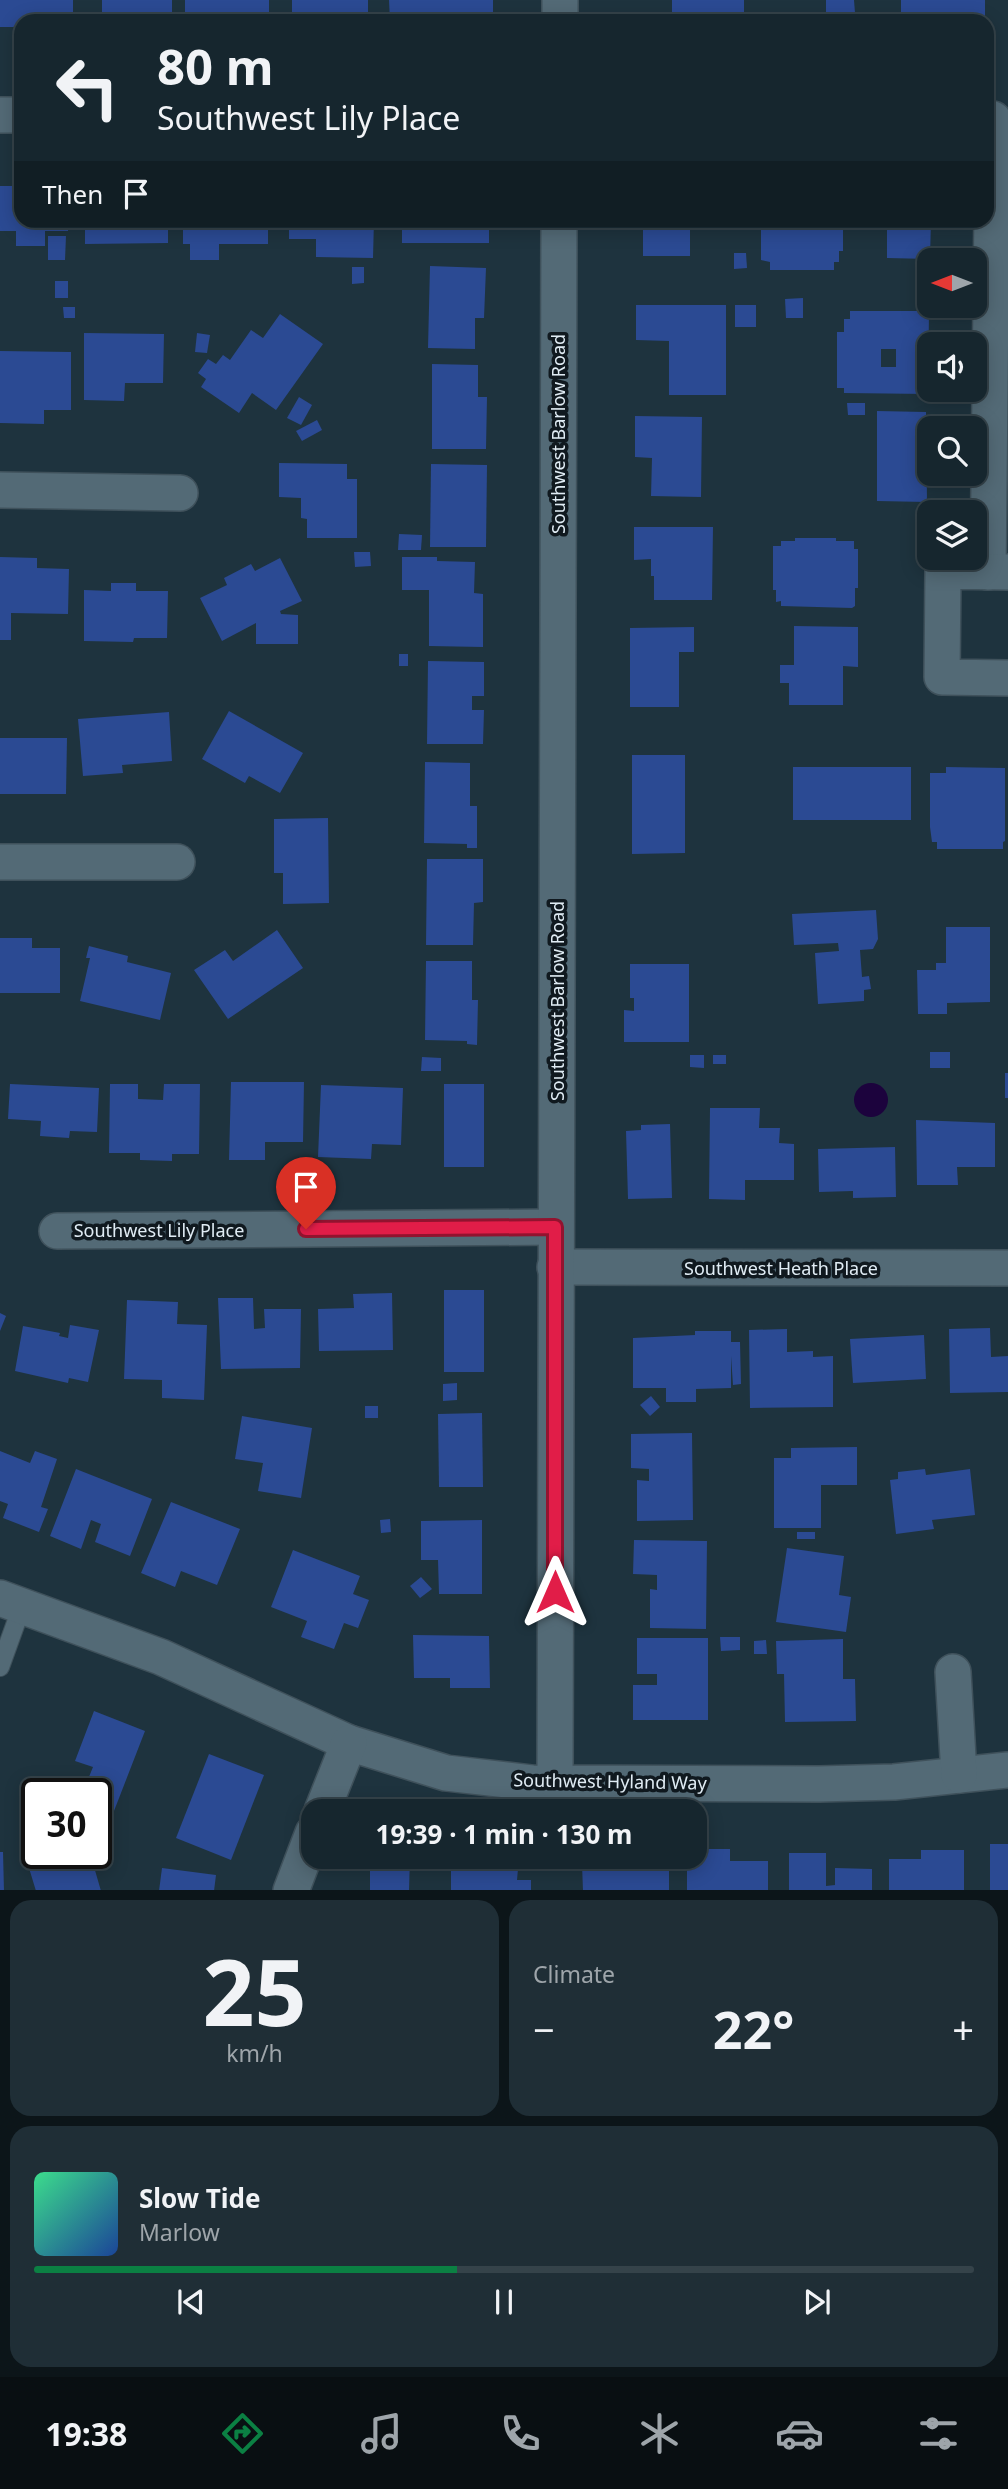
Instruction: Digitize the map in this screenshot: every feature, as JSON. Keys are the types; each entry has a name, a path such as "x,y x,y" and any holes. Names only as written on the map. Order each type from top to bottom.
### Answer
{"street":[{"path":"996,119 998,572 943,571 942,677 1008,678"},
{"name":"Southwest Barlow Road","path":"555,1781 559,228"},
{"path":"0,490 180,493"},
{"path":"0,862 177,862"},
{"name":"Southwest Lily Place","path":"57,1231 555,1227"},
{"name":"Southwest Heath Place","path":"555,1268 1008,1268"},
{"name":"Southwest Hyland Way","path":"11,1602 161,1657 349,1743 446,1773 532,1783 819,1784 894,1782 1008,1770"},
{"path":"953,1672 959,1775"},
{"path":"327,1799 349,1743"},
{"path":"291,1890 301,1865"}],"lane":[{"path":"0,1667 11,1602"}],"shaded area":[{"path":"871,1083 883,1088 888,1100 883,1112 871,1117 859,1112 854,1100 859,1088"}],"building":[{"path":"0,0 73,0 73,14 14,14 14,27 0,27"},
{"path":"102,0 172,0 172,14 102,14"},
{"path":"185,0 269,0 269,14 185,14"},
{"path":"292,0 368,0 368,14 292,14"},
{"path":"389,0 493,0 493,14 390,14"},
{"path":"672,0 744,0 744,14 672,14"},
{"path":"826,0 854,0 855,13 826,14"},
{"path":"901,0 985,0 985,14 901,14"},
{"path":"14,180 14,228 68,228 68,231 45,231 45,246 16,246 16,231 0,231 0,186 13,186"},
{"path":"85,228 168,228 168,243 85,244"},
{"path":"183,228 268,228 268,244 219,244 219,260 190,260 190,244 183,244"},
{"path":"289,228 374,228 373,258 316,257 316,239 289,239"},
{"path":"402,228 489,228 489,243 402,243"},
{"path":"643,228 690,228 690,256 643,256"},
{"path":"761,228 843,228 843,251 839,251 839,262 834,262 834,270 770,270 770,262 761,260"},
{"path":"887,228 931,228 930,248 917,248 917,259 887,258"},
{"path":"48,236 66,236 65,260 48,260"},
{"path":"734,253 746,253 747,268 734,269"},
{"path":"430,266 486,268 484,318 475,318 475,349 428,348"},
{"path":"352,267 364,267 364,283 352,284"},
{"path":"55,281 68,281 68,298 55,298"},
{"path":"803,298 803,318 786,318 785,299"},
{"path":"636,305 726,305 726,395 669,395 669,341 636,340"},
{"path":"735,305 756,305 756,327 735,327"},
{"path":"63,307 75,307 75,318 64,318"},
{"path":"850,311 917,311 917,318 929,318 929,332 917,332 917,394 844,393 844,388 837,388 837,332 844,332 844,319 850,319","holes":["881,349 896,349 896,367 881,367"]},
{"path":"280,314 323,344 276,410 252,393 239,413 201,387 206,379 198,373 208,359 216,364 223,355 230,360 251,330 263,338"},
{"path":"84,333 164,334 163,383 125,383 124,401 84,400"},
{"path":"197,333 210,335 207,353 195,352"},
{"path":"0,351 71,352 71,410 44,410 44,424 0,423"},
{"path":"432,364 478,365 478,397 487,397 486,449 432,449"},
{"path":"299,397 312,405 301,425 287,418"},
{"path":"847,403 865,403 865,415 848,415"},
{"path":"877,411 926,412 926,416 917,416 917,486 927,486 927,500 877,501"},
{"path":"635,416 702,417 701,497 651,496 652,458 635,457"},
{"path":"317,420 322,430 302,441 296,431"},
{"path":"279,463 347,464 347,479 357,479 357,538 307,538 307,519 301,518 301,498 279,497"},
{"path":"431,464 487,465 486,547 430,547"},
{"path":"634,527 713,527 712,600 654,600 651,559 634,560"},
{"path":"399,534 422,535 421,550 398,550"},
{"path":"795,538 854,541 854,549 858,549 855,606 781,606 781,601 776,602 776,590 773,590 773,546 781,546 781,541 795,541"},
{"path":"354,552 370,552 371,566 355,567"},
{"path":"0,557 37,558 37,568 69,569 68,614 11,613 11,640 0,640"},
{"path":"402,557 437,557 437,561 475,562 474,593 483,594 483,647 429,646 429,590 402,590"},
{"path":"280,558 302,601 280,611 281,614 298,615 298,644 256,644 256,623 222,641 200,598 227,585 224,578 251,564 255,571"},
{"path":"111,583 136,583 136,591 168,591 167,638 134,638 133,642 84,641 84,590 111,591"},
{"path":"794,626 858,627 858,667 843,666 843,705 789,705 789,683 780,683 780,665 794,665"},
{"path":"694,627 694,652 679,652 679,707 630,707 630,628"},
{"path":"399,654 408,654 408,666 399,666"},
{"path":"428,661 484,662 484,696 472,696 472,710 484,710 483,744 427,744"},
{"path":"229,711 303,753 280,793 249,776 245,783 202,759"},
{"path":"169,712 172,761 122,765 123,773 83,776 78,719"},
{"path":"0,738 67,738 66,794 0,794"},
{"path":"632,755 685,755 685,853 632,854"},
{"path":"425,762 470,763 470,806 477,806 477,848 467,848 467,844 424,843"},
{"path":"793,767 911,767 911,820 793,820"},
{"path":"946,767 1005,768 1003,849 937,849 937,842 932,842 930,773 946,773"},
{"path":"328,818 329,903 283,904 283,873 274,873 274,819"},
{"path":"427,859 483,859 483,902 474,903 473,945 426,945"},
{"path":"876,910 878,939 873,949 860,950 862,977 869,976 871,989 864,990 864,1001 818,1004 815,953 839,951 838,943 794,945 792,914"},
{"path":"946,927 990,927 990,1002 947,1003 947,1014 918,1014 917,970 936,970 936,963 946,963"},
{"path":"277,930 303,968 228,1019 194,970 225,950 233,961"},
{"path":"0,938 32,938 32,948 60,948 60,993 0,993"},
{"path":"89,946 128,956 127,962 171,973 160,1020 80,1001 90,958 86,958"},
{"path":"426,961 472,961 472,1000 478,1000 477,1045 467,1044 467,1041 425,1040"},
{"path":"630,964 689,964 689,1042 624,1042 624,1010 634,1011 634,998 630,998"},
{"path":"930,1052 950,1052 950,1068 930,1068"},
{"path":"690,1055 704,1055 704,1068 690,1067"},
{"path":"713,1055 726,1055 726,1064 713,1064"},
{"path":"422,1057 441,1058 441,1071 421,1071"},
{"path":"1005,1073 1008,1073 1008,1098 1005,1098"},
{"path":"231,1082 304,1082 303,1142 265,1142 265,1160 229,1160"},
{"path":"10,1084 99,1088 97,1132 70,1131 69,1138 40,1136 41,1121 8,1119"},
{"path":"110,1084 138,1084 138,1099 163,1100 164,1084 200,1084 199,1154 172,1154 172,1161 140,1160 140,1153 109,1153"},
{"path":"444,1084 484,1084 484,1167 444,1167"},
{"path":"321,1085 403,1088 401,1145 372,1144 371,1159 318,1157"},
{"path":"710,1108 760,1108 759,1128 780,1128 779,1143 794,1144 794,1180 745,1180 745,1200 709,1199"},
{"path":"916,1120 995,1123 995,1167 957,1167 958,1185 917,1185"},
{"path":"670,1124 672,1198 628,1199 626,1131 641,1130 641,1125"},
{"path":"895,1147 896,1197 853,1198 853,1191 819,1192 818,1149"},
{"path":"444,1290 484,1290 484,1372 444,1372"},
{"path":"392,1293 393,1350 319,1351 318,1309 354,1308 353,1294"},
{"path":"218,1298 253,1298 254,1329 265,1328 264,1309 301,1309 300,1368 221,1369"},
{"path":"127,1300 178,1302 177,1324 207,1325 204,1400 162,1398 162,1380 124,1379"},
{"path":"0,1313 6,1316 0,1331"},
{"path":"70,1325 99,1330 88,1382 69,1378 68,1383 15,1371 23,1326 60,1333 59,1336 68,1338"},
{"path":"990,1328 991,1357 1008,1356 1008,1392 950,1393 949,1329"},
{"path":"787,1329 787,1352 813,1351 813,1357 833,1356 833,1407 750,1408 749,1330"},
{"path":"695,1331 731,1331 731,1342 740,1342 741,1384 733,1385 731,1356 731,1388 696,1389 696,1402 666,1402 666,1388 633,1388 633,1338 695,1335"},
{"path":"924,1335 926,1379 853,1383 850,1339"},
{"path":"457,1383 457,1400 443,1401 443,1384"},
{"path":"651,1396 660,1407 650,1416 640,1405"},
{"path":"365,1406 378,1406 378,1418 365,1418"},
{"path":"482,1413 483,1487 439,1487 438,1414"},
{"path":"242,1416 312,1428 301,1498 258,1491 263,1463 235,1459"},
{"path":"692,1433 693,1520 637,1521 637,1480 649,1481 649,1469 631,1468 631,1434"},
{"path":"857,1447 857,1485 821,1485 821,1528 774,1528 774,1458 791,1458 791,1448"},
{"path":"0,1451 30,1463 35,1451 57,1459 41,1507 48,1509 39,1532 3,1518 8,1504 0,1501"},
{"path":"76,1469 152,1499 130,1556 95,1542 101,1524 91,1520 81,1549 50,1536"},
{"path":"925,1469 926,1475 970,1469 975,1515 932,1520 934,1529 896,1534 890,1480 898,1479 898,1472"},
{"path":"171,1502 240,1529 217,1585 181,1571 175,1587 141,1573"},
{"path":"390,1519 391,1532 381,1533 380,1520"},
{"path":"482,1520 482,1594 439,1594 438,1560 421,1560 421,1521"},
{"path":"797,1532 815,1532 815,1539 797,1539"},
{"path":"634,1540 707,1541 706,1629 650,1628 650,1589 657,1590 657,1575 633,1574"},
{"path":"787,1548 844,1556 839,1595 851,1597 846,1632 776,1622"},
{"path":"293,1550 360,1576 353,1594 369,1600 358,1628 344,1623 334,1649 301,1637 307,1621 271,1607"},
{"path":"421,1577 432,1589 420,1598 410,1586"},
{"path":"413,1635 489,1636 490,1688 450,1688 450,1678 414,1678"},
{"path":"720,1637 740,1637 740,1650 721,1651"},
{"path":"637,1638 708,1638 708,1720 633,1720 633,1685 657,1685 657,1674 637,1674"},
{"path":"843,1639 843,1679 855,1679 856,1721 785,1722 784,1674 777,1674 776,1641"},
{"path":"766,1640 767,1654 754,1654 754,1641"},
{"path":"94,1711 145,1731 114,1811 112,1778 89,1778 93,1767 75,1761"},
{"path":"209,1754 264,1775 231,1860 176,1838"},
{"path":"990,1844 1008,1844 1008,1890 990,1890"},
{"path":"707,1849 730,1849 730,1861 768,1861 768,1890 687,1890 687,1869 707,1869"},
{"path":"921,1850 964,1850 964,1890 889,1890 889,1859 921,1859"},
{"path":"0,1852 3,1852 4,1890 0,1890"},
{"path":"789,1853 826,1853 826,1886 835,1885 835,1868 872,1869 872,1890 789,1890"},
{"path":"162,1868 216,1875 214,1890 159,1890"},
{"path":"29,1869 95,1869 101,1890 36,1890"},
{"path":"370,1869 410,1869 409,1890 370,1890"},
{"path":"451,1869 518,1869 517,1880 531,1880 531,1890 451,1890"},
{"path":"582,1869 669,1869 669,1890 583,1890"}],"route":[{"path":"306,1229 555,1227 555,1592"}]}
